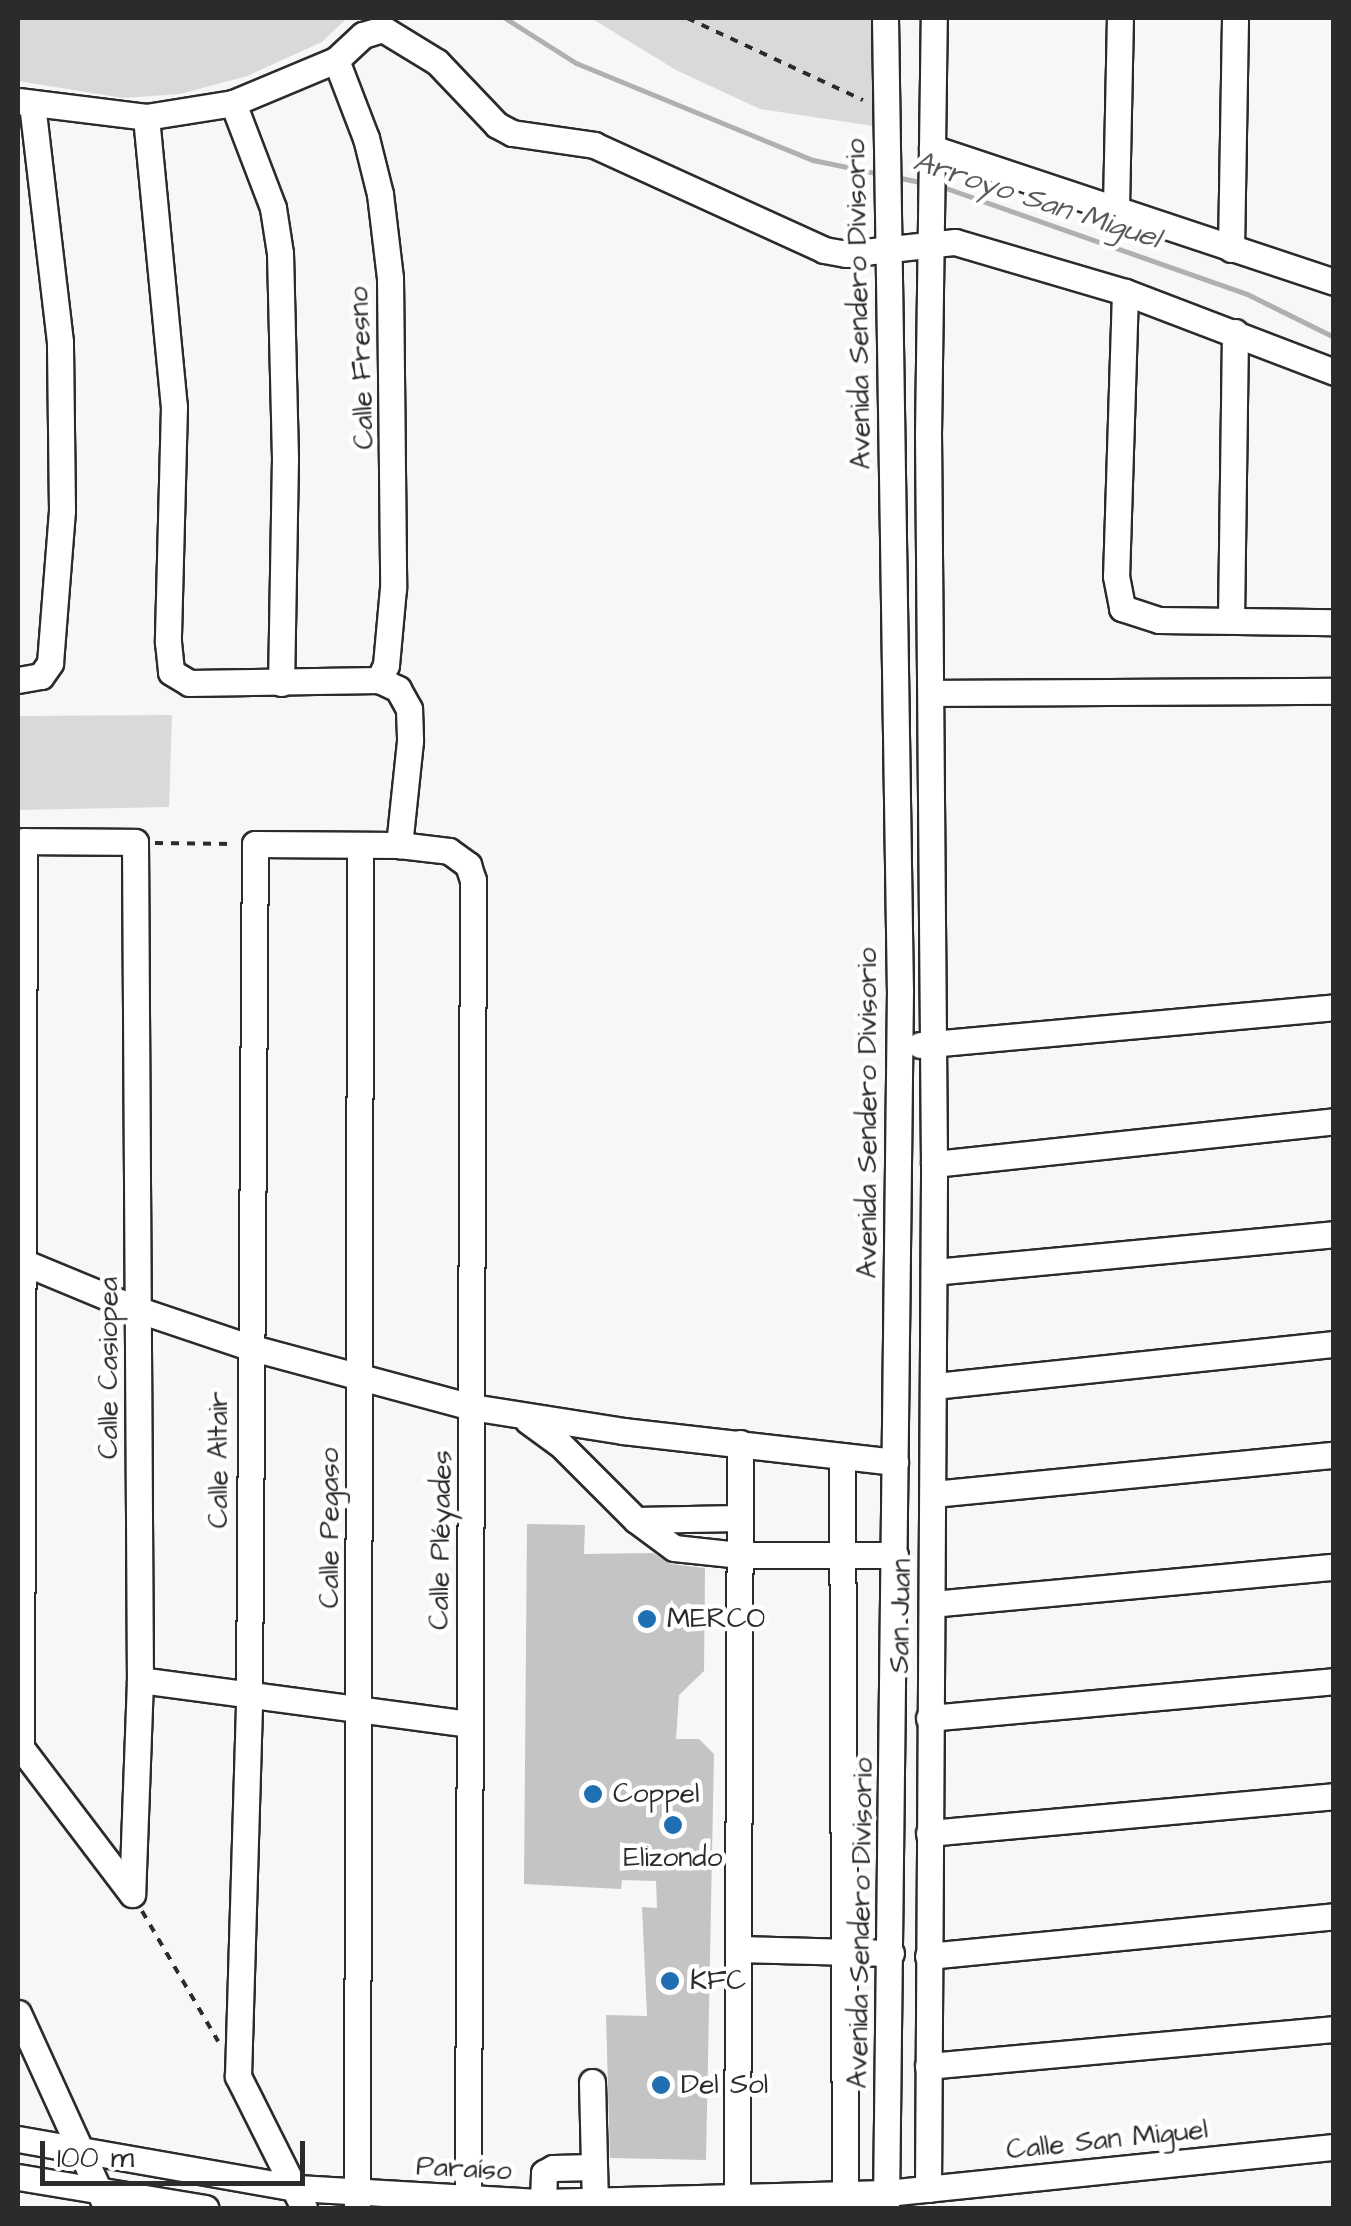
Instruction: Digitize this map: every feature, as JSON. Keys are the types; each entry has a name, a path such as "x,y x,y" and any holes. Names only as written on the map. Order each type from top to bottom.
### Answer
{"street":[{"name":"Avenida Sendero Divisorio","path":"880,2203 891,1953 900,1047 885,18"},
{"path":"934,18 928,434 934,1044"},
{"path":"1116,207 1120,18"},
{"path":"1231,250 1235,18"},
{"path":"29,678 50,663 62,510 60,342 25,103 146,117 233,103 336,60 372,30 388,30 436,62 498,125 512,133 594,145 834,253 888,237 932,236 1125,292 1334,372"},
{"name":"Calle Fresno","path":"336,60 366,138 380,194 390,278 393,588 386,665 379,680"},
{"path":"233,103 273,208 280,253 285,458 280,683"},
{"path":"146,117 173,387 171,672 188,683 379,680 398,689 409,709 410,741 399,845 254,844"},
{"path":"932,152 1116,207 1231,250 1334,282"},
{"path":"1125,292 1116,576 1122,608 1159,620 1334,622"},
{"path":"1231,620 1236,332"},
{"path":"930,693 1334,692"},
{"path":"132,1894 20,1748 24,841 135,842"},
{"name":"Calle Casiopea","path":"132,1894 140,1680 135,842"},
{"name":"Calle Altair","path":"254,844 249,1695 238,2076 301,2198"},
{"name":"Calle Pléyades","path":"399,845 449,851 468,865 474,880 468,2200"},
{"name":"Calle Pegaso","path":"357,2201 360,847"},
{"path":"900,1047 1334,1007"},
{"name":"San Juan","path":"928,2189 934,1044"},
{"path":"934,1164 1334,1122"},
{"path":"934,1272 1334,1234"},
{"path":"22,1262 139,1310 249,1347 472,1407 524,1418 895,1462"},
{"path":"934,1386 1334,1344"},
{"path":"524,1418 560,1444 636,1520 674,1548 739,1555 895,1555"},
{"path":"737,2200 740,1443"},
{"path":"842,1456 844,2202"},
{"path":"932,1494 1334,1456"},
{"path":"636,1520 740,1518"},
{"path":"932,1604 1334,1567"},
{"path":"140,1680 469,1724"},
{"path":"929,1718 1334,1681"},
{"path":"928,1834 1334,1796"},
{"path":"928,1956 1334,1916"},
{"path":"738,1949 891,1953"},
{"path":"18,2013 103,2200"},
{"path":"928,2066 1334,2029"},
{"path":"592,2082 595,2202"},
{"name":"Paraíso","path":"18,2139 301,2198 880,2203"},
{"name":"Calle San Miguel","path":"880,2203 928,2189 1334,2147"},
{"path":"544,2202 544,2173 552,2168 594,2166"},
{"path":"18,2177 103,2200 205,2208"}],"path":[{"path":"687,18 886,110"},
{"path":"135,842 254,844"},
{"path":"132,1894 219,2043"}],"shaded area":[{"path":"18,18 347,18 322,42 247,76 180,94 123,98 18,81"},
{"path":"591,18 871,18 873,126 760,109 676,70"},
{"path":"172,715 169,807 18,810 18,716"}],"building":[{"path":"527,1524 585,1525 584,1554 653,1553 671,1564 705,1568 704,1671 679,1695 676,1739 699,1739 714,1754 706,2160 610,2158 606,2015 647,2016 642,1907 657,1908 656,1881 622,1880 621,1889 524,1884"}],"waterway":[{"name":"Arroyo San Miguel","path":"505,18 576,63 813,160 880,174"},
{"name":"Arroyo San Miguel","path":"896,177 924,183"},
{"name":"Arroyo San Miguel","path":"940,186 1247,294 1334,337"}],"place":[{"name":"MERCO","path":"647,1619"},
{"name":"Coppel","path":"593,1794"},
{"name":"Elizondo","path":"673,1825"},
{"name":"KFC","path":"670,1981"},
{"name":"Del Sol","path":"661,2085"}]}
